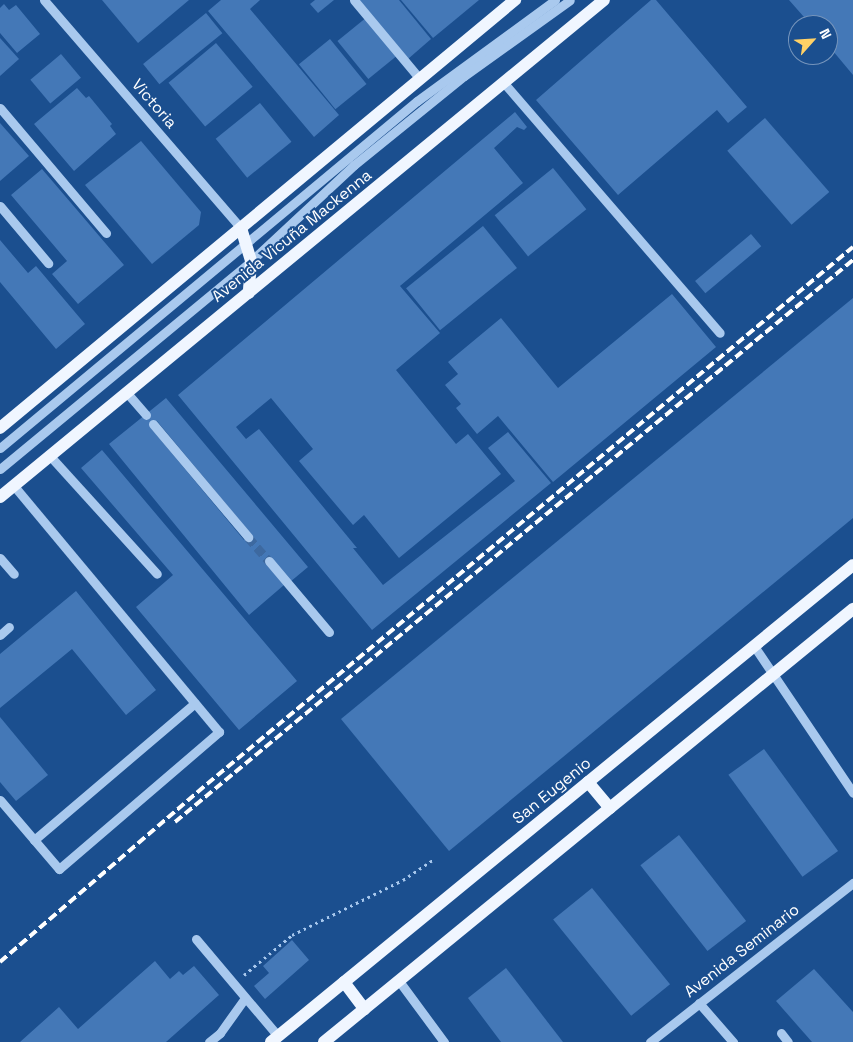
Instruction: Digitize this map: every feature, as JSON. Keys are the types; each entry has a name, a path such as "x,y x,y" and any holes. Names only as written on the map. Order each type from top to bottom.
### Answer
{"main road":[{"path":"0,428 515,0"},
{"name":"Avenida Vicuña Mackenna","path":"0,498 604,0"},
{"path":"241,228 247,243 251,262 250,293"},
{"name":"San Eugenio","path":"274,1039 853,565"},
{"path":"324,1042 853,609"},
{"path":"588,782 610,808"},
{"path":"344,982 364,1009"}],"street":[{"name":"Victoria","path":"44,0 241,228"},
{"path":"354,0 420,79"},
{"path":"0,448 416,101 555,0"},
{"path":"0,469 251,262 354,165 464,76 570,0"},
{"path":"504,83 720,333"},
{"path":"0,108 106,233"},
{"path":"0,206 48,263"},
{"path":"127,393 146,415"},
{"path":"153,424 248,536"},
{"path":"50,456 157,574"},
{"path":"0,800 58,869 219,732 14,486"},
{"path":"0,558 14,574"},
{"path":"269,561 329,632"},
{"path":"0,635 9,627"},
{"path":"754,646 853,794"},
{"path":"34,840 195,703"},
{"name":"Avenida Seminario","path":"650,1042 853,883"},
{"path":"196,939 245,998 274,1039"},
{"path":"399,981 444,1042"},
{"path":"210,1042 220,1033 245,998"},
{"path":"699,1003 733,1042"},
{"path":"781,1033 788,1042"}],"path":[{"path":"234,984 292,934 403,880 433,860"}],"building":[{"path":"102,0 189,0 138,43"},
{"path":"221,0 260,0 250,9 339,115 314,137 208,11"},
{"path":"315,0 334,0 318,13 310,4"},
{"path":"359,0 399,0 431,39 408,59"},
{"path":"401,0 479,0 433,38"},
{"path":"651,0 656,0 747,107 728,123 717,110 618,195 536,100"},
{"path":"789,0 853,0 853,75 838,57 838,15 802,15"},
{"path":"4,4 9,10 16,5 40,34 17,53 0,33 0,8"},
{"path":"206,13 222,33 159,84 143,64"},
{"path":"367,17 398,55 368,79 337,41"},
{"path":"0,38 19,59 0,76"},
{"path":"330,39 367,84 335,109 299,64"},
{"path":"216,43 253,87 205,127 169,83"},
{"path":"61,54 81,78 50,103 30,80"},
{"path":"77,88 86,98 89,96 112,124 110,126 116,134 74,171 34,124"},
{"path":"260,103 291,142 247,178 216,139"},
{"path":"515,112 527,127 524,130 517,127 494,148 523,183 400,286 440,333 396,370 456,444 468,434 501,474 399,558 364,515 353,525 299,461 313,449 271,398 236,427 246,439 259,429 357,548 353,548 383,585 515,481 488,448 508,432 551,483 372,630 178,395"},
{"path":"765,118 829,192 792,225 727,151"},
{"path":"0,123 29,156 0,181"},
{"path":"141,141 201,212 199,225 152,264 85,185"},
{"path":"553,168 586,209 528,256 495,215"},
{"path":"42,169 124,265 78,304 52,274 67,261 11,195"},
{"path":"483,226 517,268 440,330 406,288"},
{"path":"751,234 761,246 705,293 695,281"},
{"path":"0,240 28,273 36,266 85,324 56,349 0,282"},
{"path":"672,294 716,347 553,482 498,416 477,434 456,408 461,404 445,385 458,374 448,362 501,318 558,388"},
{"path":"853,298 853,518 449,851 341,719"},
{"path":"166,398 308,567 290,582 266,564 284,585 249,615 109,444","holes":["157,421 251,534 244,540 150,427"]},
{"path":"102,450 297,681 239,730 136,607 173,575 81,468"},
{"path":"76,591 156,690 126,715 72,649 0,708 0,654"},
{"path":"0,717 48,775 16,801 0,782"},
{"path":"764,749 838,851 802,877 728,775"},
{"path":"679,835 746,921 707,951 640,865"},
{"path":"592,888 670,984 631,1016 553,919"},
{"path":"292,940 309,960 265,999 254,986 269,973 263,966"},
{"path":"155,961 170,979 179,971 183,975 194,966 219,995 166,1042 20,1042 59,1007 78,1029"},
{"path":"506,968 563,1042 501,1042 468,998"},
{"path":"814,969 853,1012 853,1042 812,1042 776,1001"}],"tunnel":[{"path":"248,537 269,561"}],"railway":[{"path":"0,962 207,784 853,247"},
{"path":"175,822 853,260"}]}
